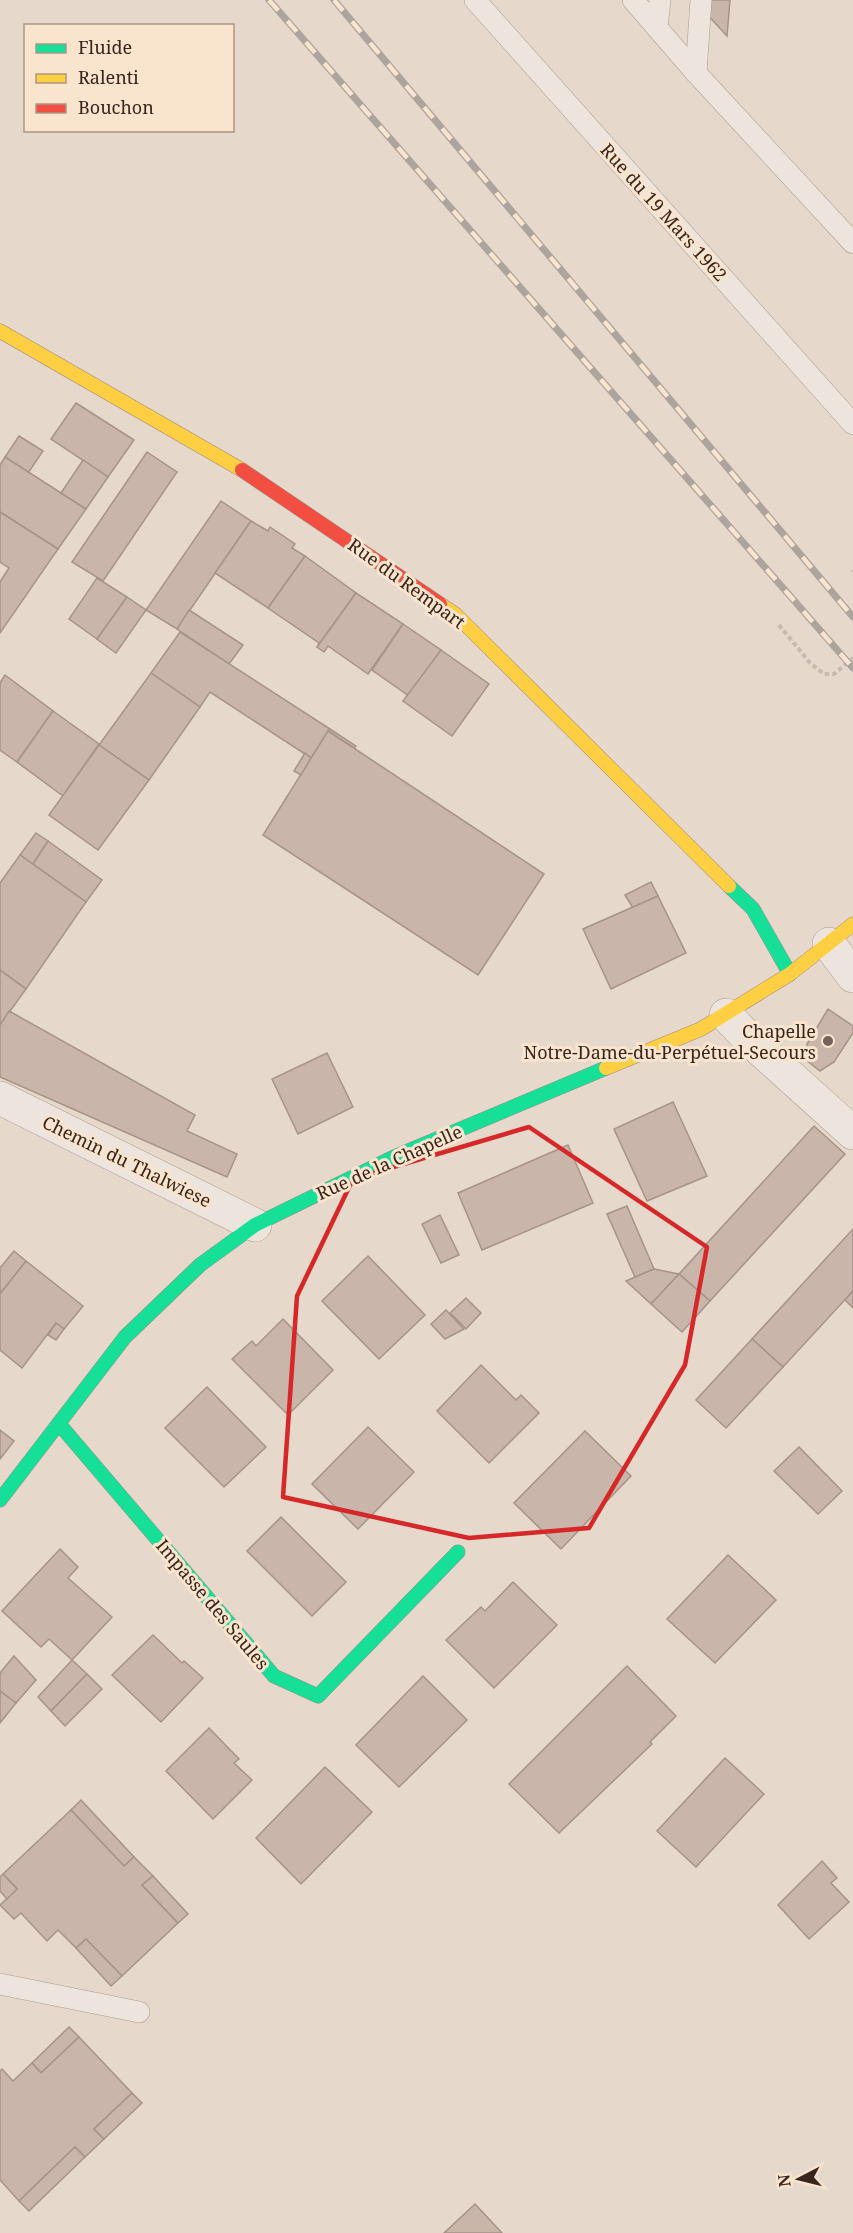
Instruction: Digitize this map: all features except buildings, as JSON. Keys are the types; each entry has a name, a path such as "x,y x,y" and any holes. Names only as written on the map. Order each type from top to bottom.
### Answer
{"street":[{"name":"Rue du Rempart","path":"0,332 265,483 454,614 753,909 790,974"},
{"name":"Rue de la Chapelle","path":"0,1500 60,1425 125,1337 200,1265 255,1225 394,1157 701,1029 790,974 853,924"},
{"path":"829,944 853,976"},
{"path":"726,1015 753,1043 853,1133"},
{"name":"Chemin du Thalwiese","path":"0,1098 255,1225"},
{"name":"Impasse des Saules","path":"60,1425 274,1676 318,1696 458,1552"}],"lane":[{"name":"Rue du 19 Mars 1962","path":"475,0 853,424"},
{"path":"633,0 696,73 853,243"},
{"path":"657,27 660,0"},
{"path":"696,73 701,0"},
{"path":"0,1984 139,2012"}],"path":[{"path":"779,625 810,663 824,674 834,674 853,658"}],"highlighted area":[{"path":"529,1127 707,1247 685,1365 589,1528 469,1538 283,1497 297,1296 353,1179"}],"railway":[{"path":"269,0 853,668"},
{"path":"334,0 853,617"}],"traffic: fast":[{"path":"729,886 753,909 790,974"},
{"path":"0,1500 125,1337 200,1265 255,1225 394,1157 606,1068"},
{"path":"60,1425 274,1676 318,1696 458,1552"}],"traffic: slow":[{"path":"0,331 242,470"},
{"path":"440,604 455,614 729,886"},
{"path":"606,1068 701,1029 790,974 853,924"}],"traffic: jam":[{"path":"242,470 440,604"}],"place":[{"name":"Chapelle Notre-Dame-du-Perpétuel-Secours","path":"828,1041"}]}
